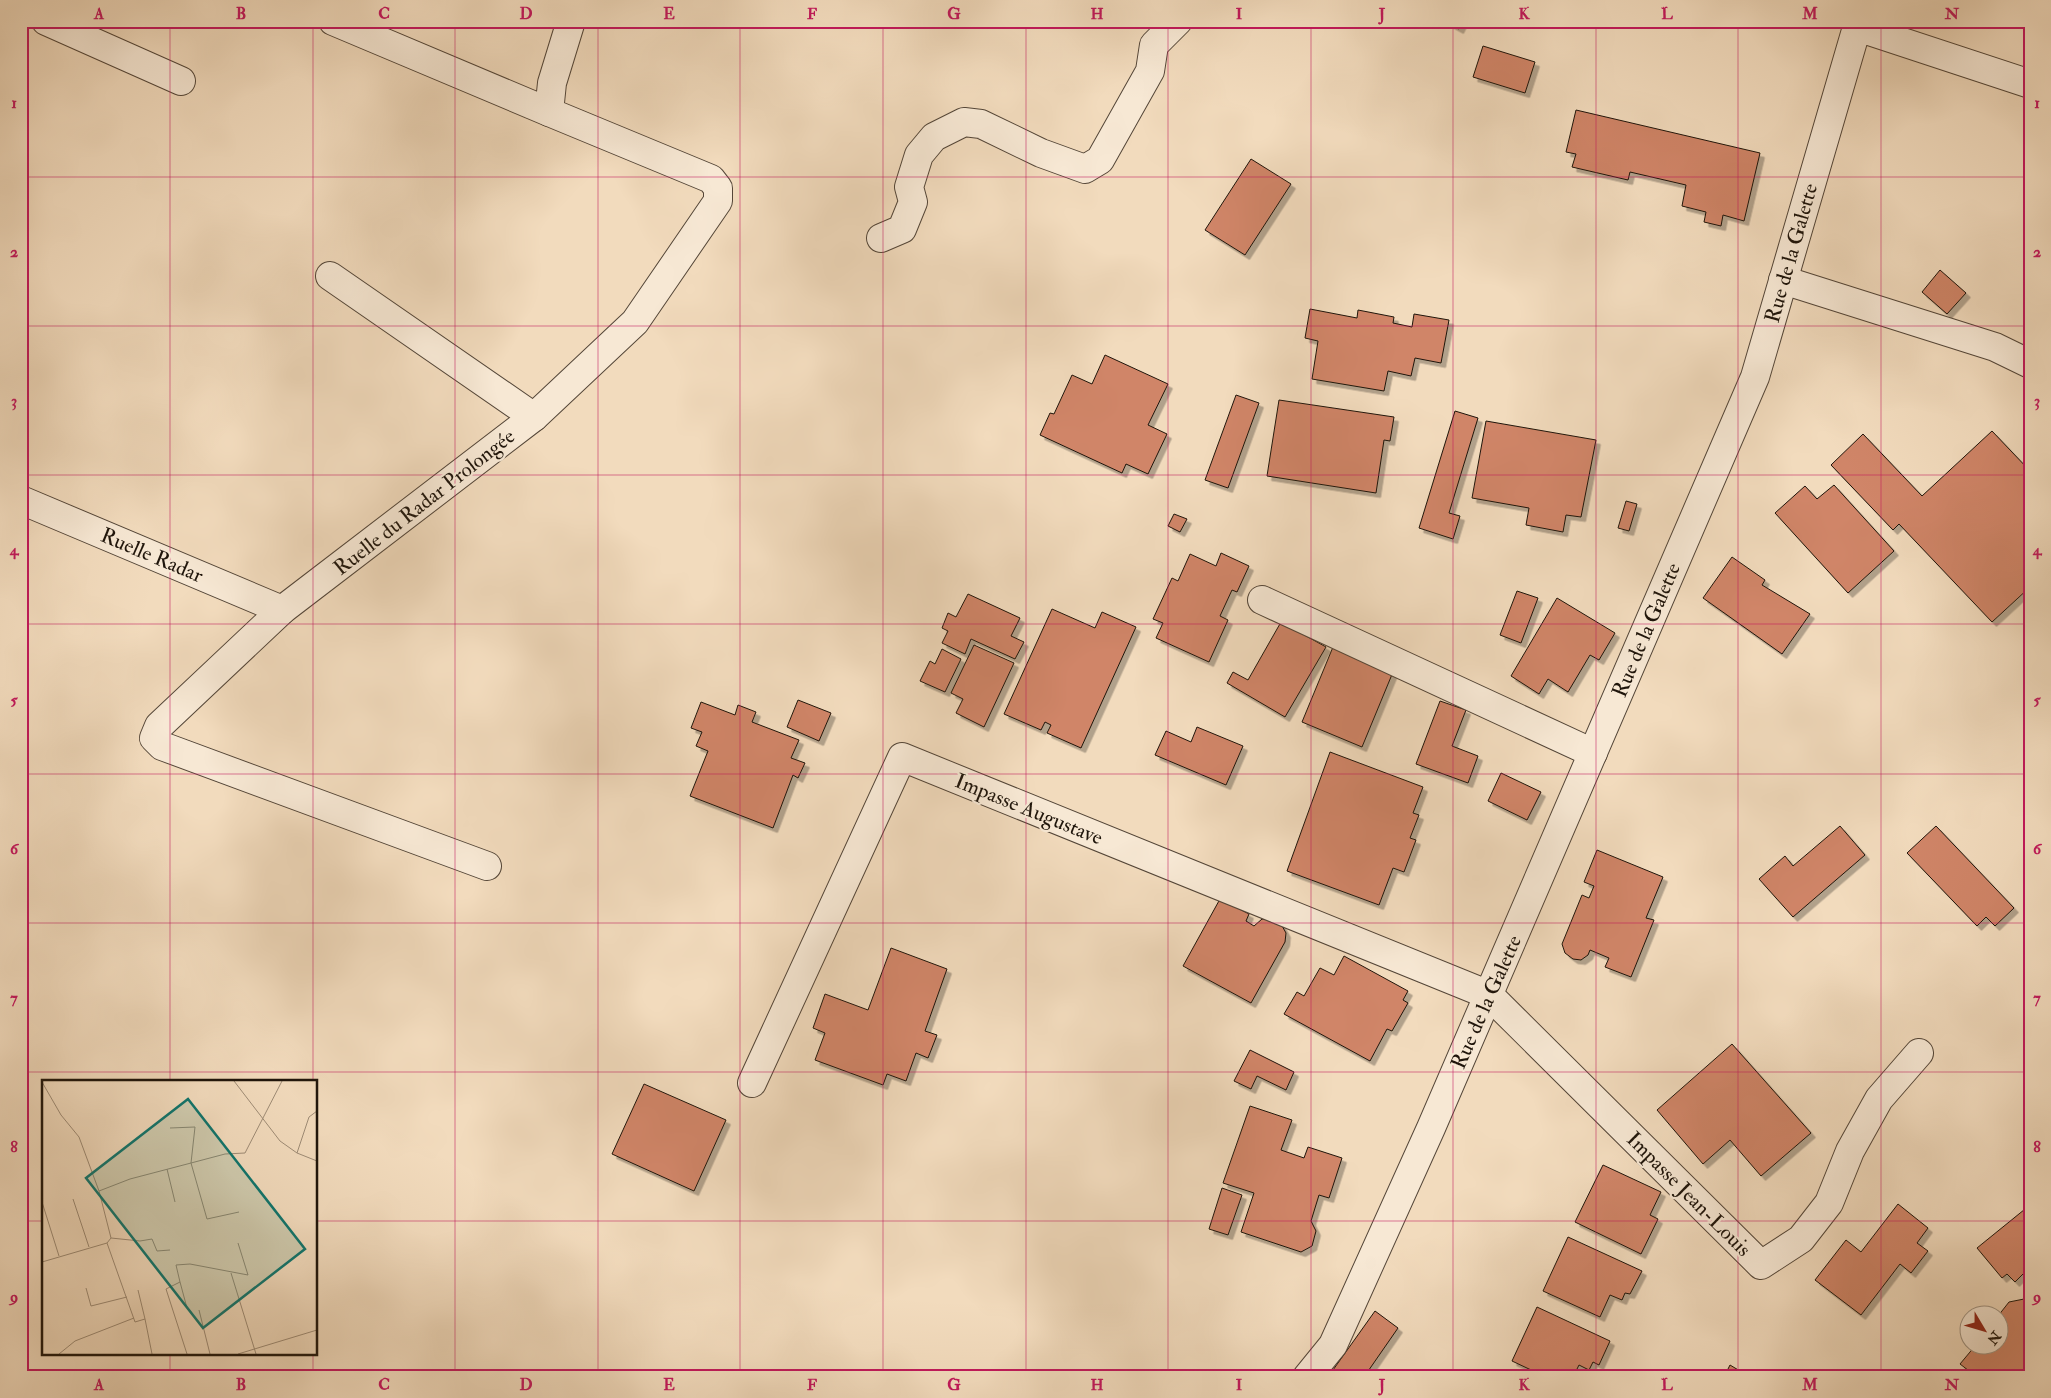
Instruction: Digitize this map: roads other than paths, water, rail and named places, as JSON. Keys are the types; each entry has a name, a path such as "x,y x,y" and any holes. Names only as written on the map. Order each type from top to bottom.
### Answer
{"street":[{"path":"46,21 181,81"},
{"name":"Ruelle du Radar Prolongée","path":"334,21 711,179 718,188 718,201 635,322 534,417 282,610 159,726 154,738 162,746 487,866"},
{"path":"549,112 552,83 571,21"},
{"path":"881,238 902,229 913,202 909,186 919,156 934,137 964,122 981,124 1041,153 1085,169 1100,160 1150,71 1154,45 1178,21"},
{"name":"Rue de la Galette","path":"1307,1377 1333,1345 1489,995 1755,377 1783,280 1849,24 2030,84"},
{"path":"330,276 534,417"},
{"path":"1783,280 1995,347 2030,364"},
{"name":"Ruelle Radar","path":"21,500 282,610"},
{"path":"1262,600 1593,753"},
{"name":"Impasse Augustave","path":"752,1083 902,758 1489,995"},
{"name":"Impasse Jean-Louis","path":"1489,995 1761,1266 1801,1239 1829,1203 1850,1152 1879,1099 1919,1053"}]}
